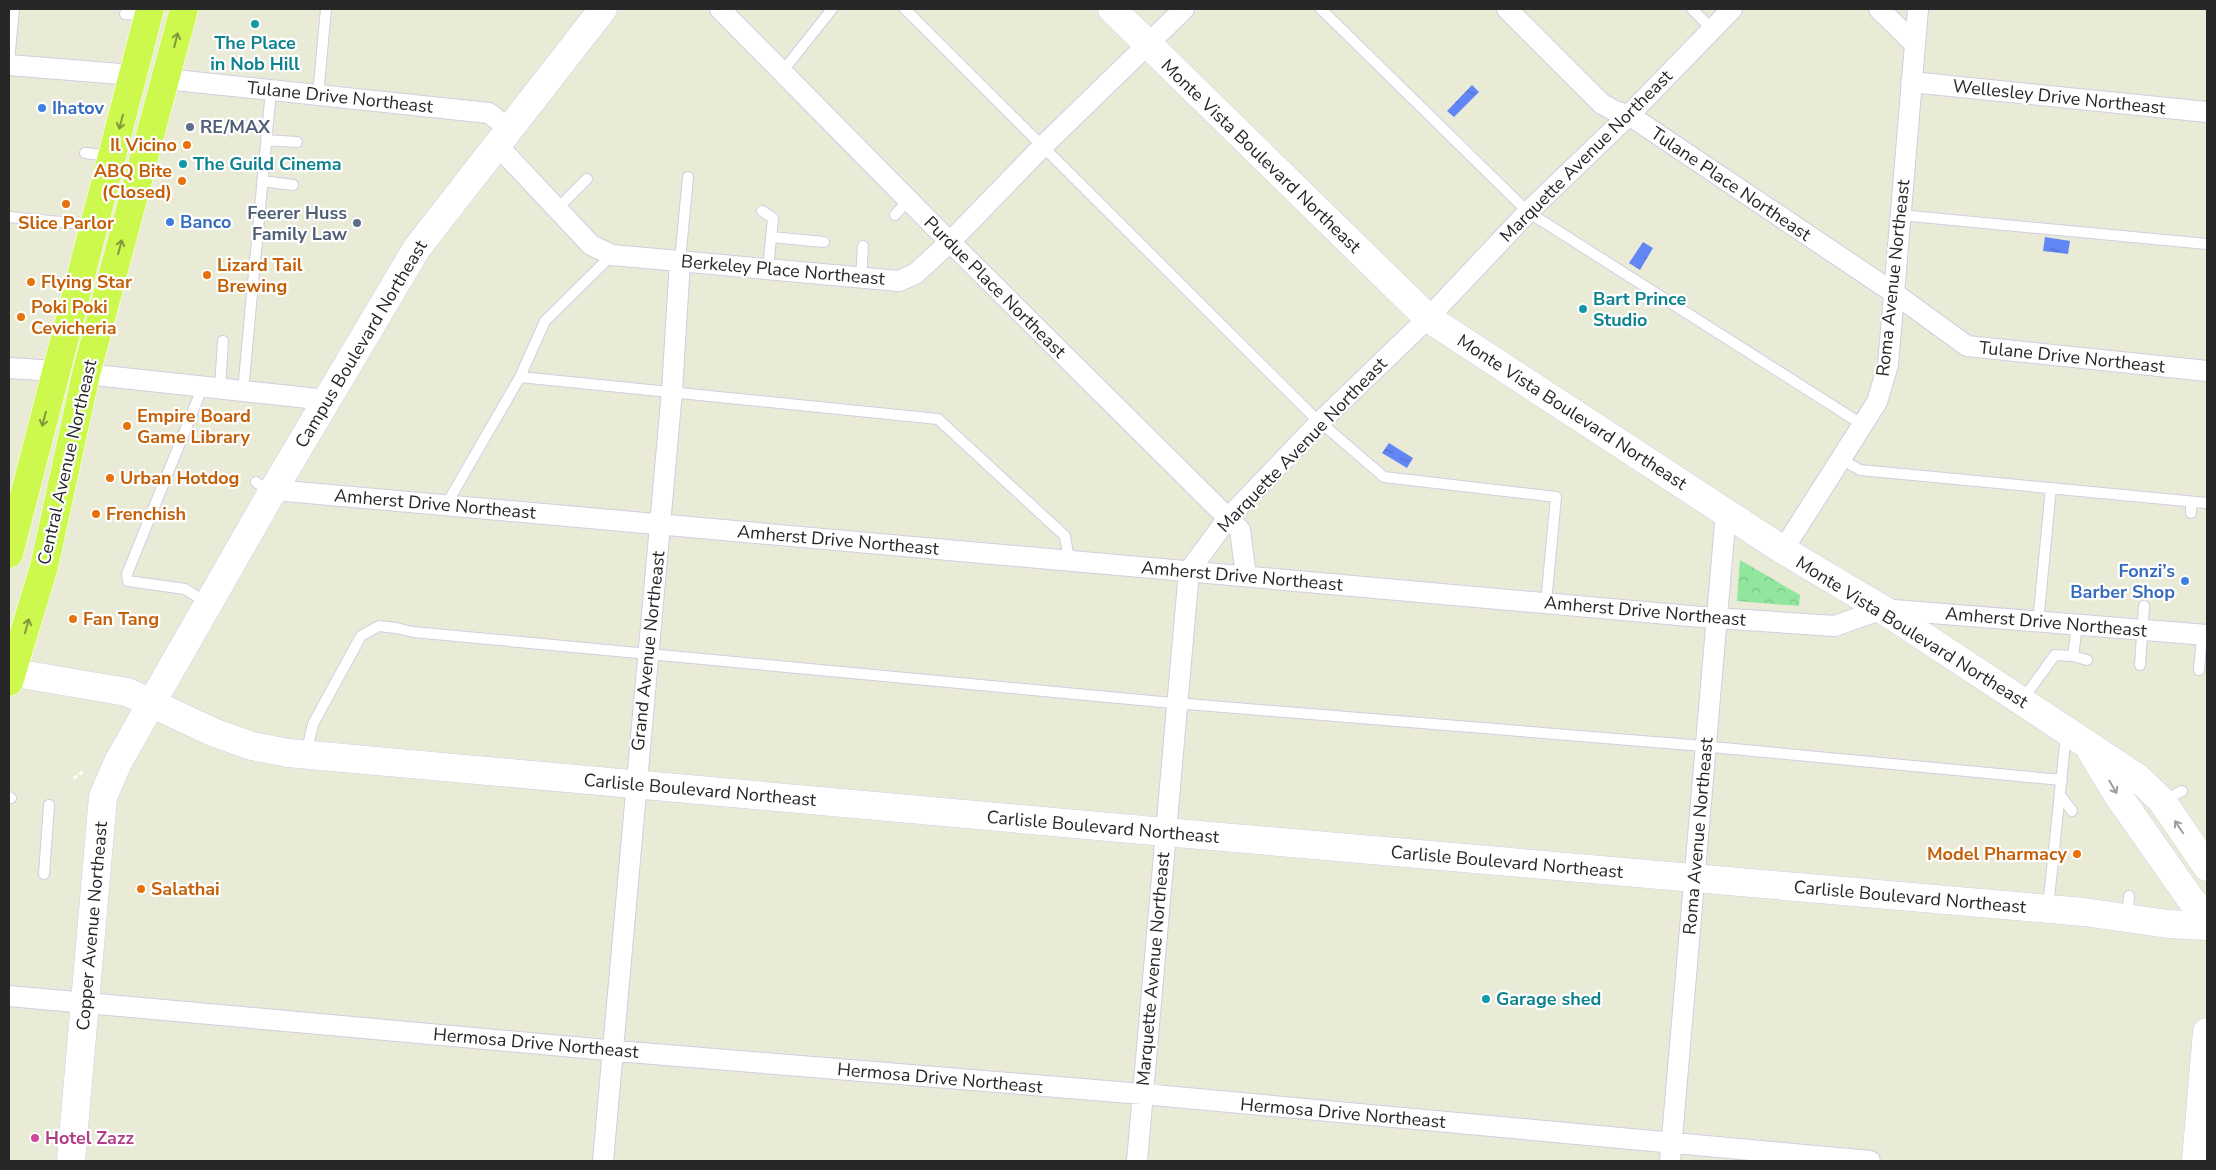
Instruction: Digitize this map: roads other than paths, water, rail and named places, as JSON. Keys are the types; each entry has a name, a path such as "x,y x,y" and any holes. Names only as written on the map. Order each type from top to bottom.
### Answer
{"main road":[{"name":"Central Avenue Northeast","path":"10,675 44,567 86,374 184,9"},
{"path":"10,547 20,494 56,371 133,75 141,13"}],"street":[{"name":"Campus Boulevard Northeast","path":"151,702 208,604 267,488 327,400 417,248 604,9"},
{"name":"Purdue Place Northeast","path":"720,9 908,200 1240,530 1246,576"},
{"name":"Monte Vista Boulevard Northeast","path":"1112,9 1428,318 1783,550 1882,609 2138,778 2172,796 2207,867"},
{"name":"Berkeley Place Northeast","path":"503,137 557,209 591,245 612,255 899,281 915,274 950,242 1042,147 1184,9"},
{"name":"Tulane Place Northeast","path":"1507,9 1602,104 1615,111 1629,115 1894,293"},
{"name":"Marquette Avenue Northeast","path":"1137,1161 1189,571 1228,518 1320,422 1428,318 1528,212 1629,115 1732,9"},
{"path":"1879,9 1914,44"},
{"name":"Roma Avenue Northeast","path":"1783,550 1877,402 1888,365 1918,9"},
{"path":"9,65 133,75"},
{"name":"Tulane Drive Northeast","path":"166,79 488,113 503,137"},
{"name":"Wellesley Drive Northeast","path":"1911,82 2207,112"},
{"name":"Grand Avenue Northeast","path":"603,1161 635,785 672,391 680,260"},
{"name":"Tulane Drive Northeast","path":"1894,293 1967,346 2207,371"},
{"path":"9,368 56,371"},
{"path":"86,374 327,400"},
{"name":"Amherst Drive Northeast","path":"267,488 1718,618 1835,626 1882,609 2204,635"},
{"name":"Roma Avenue Northeast","path":"1671,1153 1726,512"},
{"name":"Carlisle Boulevard Northeast","path":"10,675 127,692 215,733 252,746 306,755 2048,909 2128,907 2182,926 2207,926"},
{"name":"Copper Avenue Northeast","path":"71,1161 103,797 118,762 151,702"},
{"name":"Monte Vista Boulevard Northeast","path":"2078,738 2192,901 2207,916"},
{"name":"Hermosa Drive Northeast","path":"9,996 613,1051 1143,1094 1671,1153 1870,1161"},
{"path":"2196,1161 2207,1032"}],"lane":[{"path":"9,61 14,9"},
{"path":"318,95 326,9"},
{"path":"782,72 832,9"},
{"path":"905,9 1320,422 1384,477 1556,497 1546,603"},
{"path":"1322,9 1528,212 1863,425"},
{"path":"1692,9 1712,29"},
{"path":"243,391 271,90"},
{"path":"266,140 297,142"},
{"path":"85,153 112,156"},
{"path":"680,260 688,177"},
{"path":"557,209 587,179"},
{"path":"262,181 293,185"},
{"path":"895,216 908,200"},
{"path":"762,211 773,218 768,269"},
{"path":"1900,215 2207,244"},
{"path":"9,217 93,225"},
{"path":"771,237 824,242"},
{"path":"861,278 863,246"},
{"path":"446,504 520,377 545,321 612,255"},
{"path":"208,604 185,589 128,581 127,574 174,465 211,387 223,342"},
{"path":"520,377 938,419 1065,536 1069,560"},
{"path":"1841,459 1860,470 2207,503"},
{"path":"2038,622 2051,488"},
{"path":"2190,513 2191,502"},
{"path":"2140,665 2144,606"},
{"path":"2073,656 2077,625"},
{"path":"306,755 313,724 361,636 379,626 413,632 647,655 1176,703 1706,746 2062,780"},
{"path":"2199,670 2204,635"},
{"path":"2022,700 2055,654 2087,660"},
{"path":"2048,909 2062,780 2078,738"},
{"path":"2060,795 2072,810"},
{"path":"44,874 49,805"}],"water":[{"path":"1472,85 1479,92 1454,117 1447,111"},
{"path":"2045,237 2070,241 2068,254 2043,251"},
{"path":"1643,242 1653,248 1640,270 1629,263"},
{"path":"1389,443 1413,458 1407,468 1382,453"}],"place":[{"name":"The Place in Nob Hill","path":"255,24"},
{"name":"Ihatov","path":"42,108"},
{"name":"RE/MAX","path":"190,127"},
{"name":"Il Vicino","path":"187,145"},
{"name":"The Guild Cinema","path":"183,164"},
{"name":"ABQ Bite (Closed)","path":"182,181"},
{"name":"Slice Parlor","path":"66,204"},
{"name":"Banco","path":"170,222"},
{"name":"Feerer Huss Family Law","path":"357,223"},
{"name":"Lizard Tail Brewing","path":"207,275"},
{"name":"Flying Star","path":"31,282"},
{"name":"Bart Prince Studio","path":"1583,309"},
{"name":"Poki Poki Cevicheria","path":"21,317"},
{"name":"Empire Board Game Library","path":"127,426"},
{"name":"Urban Hotdog","path":"110,478"},
{"name":"Frenchish","path":"96,514"},
{"name":"Fonzi’s Barber Shop","path":"2185,581"},
{"name":"Fan Tang","path":"73,619"},
{"name":"Model Pharmacy","path":"2077,854"},
{"name":"Salathai","path":"141,889"},
{"name":"Garage shed","path":"1486,999"},
{"name":"Hotel Zazz","path":"35,1138"}]}
